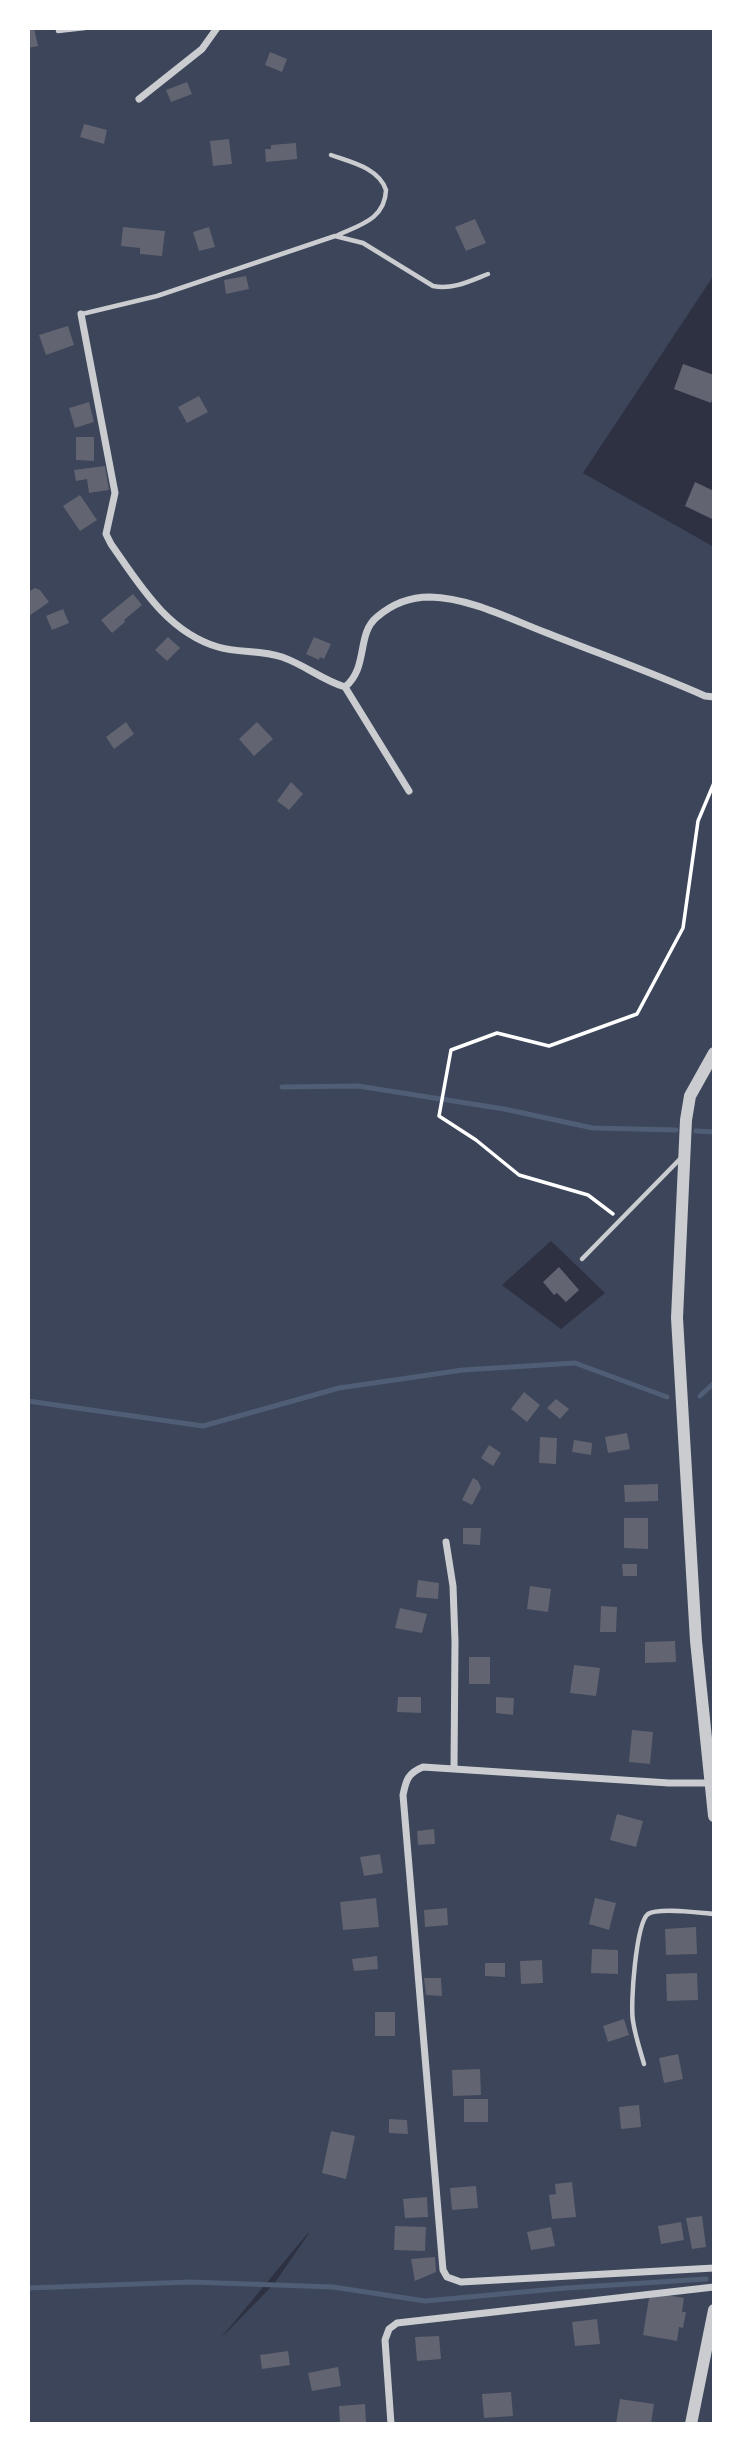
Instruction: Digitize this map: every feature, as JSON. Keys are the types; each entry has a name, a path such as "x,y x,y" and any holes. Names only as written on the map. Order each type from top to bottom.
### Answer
{"street":[{"path":"139,99 202,49 217,28"},
{"path":"81,314 115,493 106,534 111,544 151,602 189,634 216,647 279,655 307,667 326,681 345,687 409,791"},
{"path":"345,687 355,679 367,628 375,618 404,600 432,597 475,606 714,698"},
{"path":"714,1053 690,1096 684,1155 677,1318 696,1642 714,1816"},
{"path":"446,1542 453,1586 455,1641 454,1769"},
{"path":"711,1783 669,1783 424,1767 412,1772 406,1780 403,1795 443,2270 453,2281 461,2282 714,2268"},
{"path":"391,2424 385,2340 389,2329 397,2323 714,2287"},
{"path":"691,2424 714,2310"}],"lane":[{"path":"58,31 85,28"},
{"path":"81,314 157,296 335,236 374,219 383,205 386,190 377,175 363,166 331,155"},
{"path":"335,236 363,243 433,286 455,286 488,274"},
{"path":"582,1259 684,1155"},
{"path":"644,2064 632,2020 636,1945 643,1920 648,1914 660,1911 714,1914"}],"path":[{"path":"620,1220 588,1195 519,1175 476,1140 439,1116 451,1050 497,1033 549,1046 637,1014 683,928 698,821 714,783"}],"shaded area":[{"path":"28,28 714,28 714,275 583,473 714,547 714,2424 28,2424","holes":["551,1241 605,1293 561,1329 502,1285","308,2233 274,2284 220,2339"]}],"building":[{"path":"34,28 38,46 28,48 28,30"},
{"path":"270,52 287,59 282,72 265,65"},
{"path":"187,82 192,94 171,102 166,90"},
{"path":"84,124 107,130 104,144 80,137"},
{"path":"229,139 232,164 213,166 210,141"},
{"path":"296,143 297,159 266,162 265,149 271,149 271,145"},
{"path":"475,219 486,243 466,251 455,227"},
{"path":"123,227 165,231 162,256 140,254 140,248 121,246"},
{"path":"209,227 215,247 199,251 193,232"},
{"path":"246,276 249,289 226,294 224,280"},
{"path":"68,326 74,345 46,355 39,335"},
{"path":"683,364 714,375 711,403 674,389"},
{"path":"199,396 208,412 187,423 178,407"},
{"path":"89,402 94,422 75,428 69,408"},
{"path":"76,437 94,437 94,461 76,460"},
{"path":"105,466 109,490 89,493 87,479 76,481 74,470"},
{"path":"695,482 714,491 714,520 685,506"},
{"path":"80,495 97,520 80,531 63,506"},
{"path":"35,588 40,590 49,602 29,616 28,592"},
{"path":"133,594 142,605 112,633 101,620"},
{"path":"63,609 69,623 52,630 46,616"},
{"path":"168,637 180,648 167,661 155,650"},
{"path":"314,637 331,644 324,659 320,657 319,660 306,654"},
{"path":"126,722 134,734 114,749 106,737"},
{"path":"257,722 273,739 254,756 239,739"},
{"path":"291,782 303,794 289,810 277,801"},
{"path":"559,1267 579,1290 566,1302 557,1293 554,1295 543,1282"},
{"path":"524,1392 540,1405 527,1422 511,1409"},
{"path":"556,1399 569,1409 560,1419 547,1408"},
{"path":"627,1433 630,1449 608,1453 605,1437"},
{"path":"540,1437 557,1438 556,1464 539,1463"},
{"path":"574,1440 592,1443 591,1455 572,1452"},
{"path":"489,1445 501,1453 493,1466 481,1458"},
{"path":"473,1478 481,1488 472,1505 462,1500"},
{"path":"658,1484 658,1501 625,1502 624,1485"},
{"path":"624,1518 648,1518 648,1549 624,1548"},
{"path":"463,1528 481,1528 480,1545 463,1544"},
{"path":"622,1564 637,1564 637,1576 623,1576"},
{"path":"418,1580 439,1583 438,1599 416,1597"},
{"path":"530,1586 551,1589 548,1612 527,1609"},
{"path":"601,1606 617,1607 616,1632 600,1632"},
{"path":"400,1608 427,1614 422,1633 395,1628"},
{"path":"675,1641 676,1662 645,1663 645,1642"},
{"path":"469,1657 490,1657 490,1684 469,1684"},
{"path":"574,1665 600,1668 596,1696 570,1693"},
{"path":"398,1697 421,1697 421,1713 397,1712"},
{"path":"496,1697 514,1698 513,1715 496,1713"},
{"path":"632,1730 653,1732 650,1764 629,1762"},
{"path":"617,1814 643,1821 636,1847 610,1840"},
{"path":"434,1829 435,1844 418,1845 417,1831"},
{"path":"380,1854 383,1873 364,1876 360,1857"},
{"path":"376,1898 379,1927 343,1930 340,1902"},
{"path":"595,1898 616,1903 609,1930 589,1924"},
{"path":"447,1908 448,1925 425,1927 424,1910"},
{"path":"696,1927 697,1954 666,1955 665,1929"},
{"path":"592,1949 618,1950 618,1974 591,1973"},
{"path":"377,1956 378,1969 354,1971 352,1959"},
{"path":"542,1960 543,1983 521,1984 520,1961"},
{"path":"485,1963 505,1963 505,1977 485,1976"},
{"path":"697,1973 698,2000 667,2001 666,1974"},
{"path":"424,1978 441,1978 442,1996 426,1995"},
{"path":"375,2012 395,2012 395,2036 375,2036"},
{"path":"624,2019 629,2035 608,2042 603,2026"},
{"path":"678,2054 683,2079 664,2083 659,2058"},
{"path":"480,2069 481,2095 453,2096 452,2070"},
{"path":"464,2099 488,2099 488,2122 464,2122"},
{"path":"639,2105 641,2127 621,2129 619,2107"},
{"path":"389,2119 407,2120 408,2134 389,2133"},
{"path":"331,2131 355,2136 346,2179 322,2173"},
{"path":"572,2182 576,2217 552,2219 549,2195 556,2194 555,2184"},
{"path":"476,2186 478,2208 452,2210 450,2188"},
{"path":"427,2197 428,2217 405,2218 403,2199"},
{"path":"702,2216 706,2247 692,2249 686,2218"},
{"path":"681,2222 684,2240 661,2244 658,2226"},
{"path":"395,2226 426,2227 425,2251 394,2250"},
{"path":"551,2227 555,2246 531,2250 527,2232"},
{"path":"435,2257 436,2272 415,2281 411,2259"},
{"path":"650,2292 684,2298 682,2312 686,2312 683,2328 679,2327 677,2341 643,2335"},
{"path":"597,2319 600,2344 575,2346 572,2322"},
{"path":"439,2336 441,2359 417,2361 415,2337"},
{"path":"288,2351 290,2365 262,2369 260,2355"},
{"path":"338,2367 341,2386 312,2391 308,2373"},
{"path":"511,2392 513,2416 484,2418 482,2394"},
{"path":"620,2399 654,2404 651,2424 616,2424"},
{"path":"365,2404 366,2423 340,2424 339,2406"}],"waterway":[{"path":"282,1087 358,1086 504,1109 593,1128 676,1130"},
{"path":"696,1131 714,1132"},
{"path":"28,1401 203,1426 339,1388 463,1370 575,1363 667,1397"},
{"path":"700,1396 714,1383"},
{"path":"28,2288 191,2282 333,2287 425,2301 706,2279"}]}
